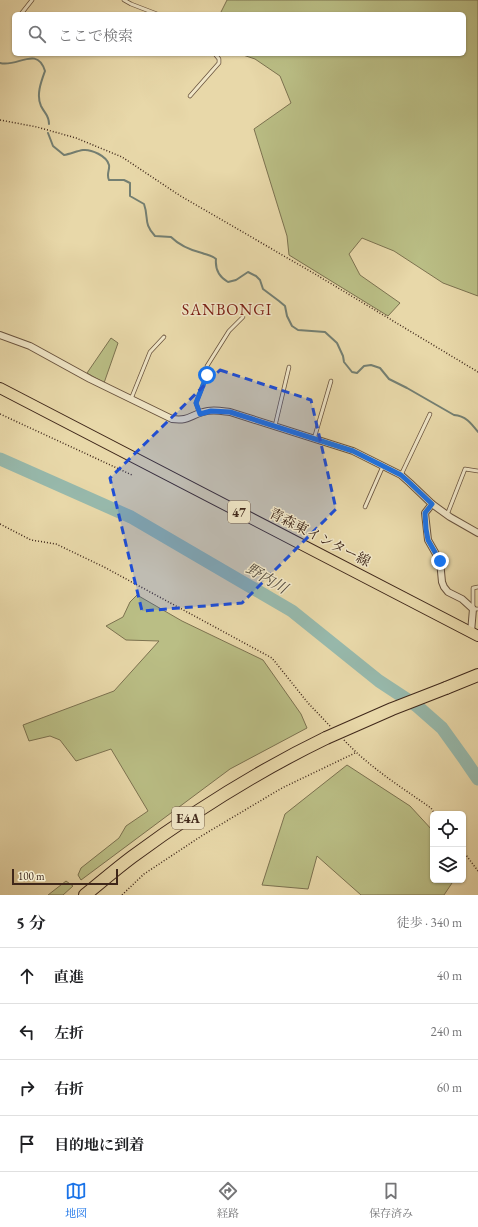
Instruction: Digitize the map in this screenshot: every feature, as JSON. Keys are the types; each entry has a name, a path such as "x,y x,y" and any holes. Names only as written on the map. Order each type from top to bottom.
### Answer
{"highway":[{"path":"330,734 478,675"},
{"name":"E4A","path":"85,895 188,817 330,734"}],"main road":[{"name":"青森東インター線","path":"0,388 474,634"}],"street":[{"path":"0,334 30,346 90,379 172,418 187,419 211,411 230,412 353,451 401,475 432,504 447,515 478,533"},
{"path":"432,504 425,513 428,540 440,561 442,582 444,587 448,592 462,599 476,609 474,634"}],"lane":[{"path":"23,12 32,0"},
{"path":"124,0 152,12"},
{"path":"190,96 219,63 219,59 217,56"},
{"path":"200,414 196,403 207,375 207,366 229,331 243,317"},
{"path":"131,399 150,352 164,337"},
{"path":"275,426 289,367"},
{"path":"314,439 331,381"},
{"path":"401,475 430,414"},
{"path":"365,507 383,466"},
{"path":"447,515 465,469 478,470"},
{"path":"476,609 473,588 478,587"}],"path":[{"path":"0,120 37,127 76,138 122,157 180,195 478,372"},
{"path":"0,414 132,475"},
{"path":"0,524 31,540 56,544 104,566 272,658 308,703 330,734"},
{"path":"340,736 356,753 433,811"},
{"path":"122,895 144,874 203,835 282,788 356,753"},
{"path":"466,855 478,871"}],"highlighted area":[{"path":"220,370 311,400 336,509 242,603 142,611 110,478"}],"green space":[{"path":"227,0 478,0 478,296 443,283 394,251 362,238 349,254 360,275 400,303 388,316 289,255 287,236 254,129 291,103 280,76 255,59 246,56 466,56 466,12 221,12"},
{"path":"111,338 118,343 104,383 87,373"},
{"path":"137,595 182,621 263,660 301,714 307,728 230,769 81,880 78,875 81,868 119,838 126,826 148,811 111,749 76,761 60,740 50,736 29,741 23,725 114,691 159,641 126,640 106,626 123,617 130,602"},
{"path":"347,765 410,806 430,828 430,883 452,883 444,895 361,895 317,856 308,889 262,885 285,814"},
{"path":"66,881 73,886 63,895 48,895"}],"waterway":[{"path":"0,63 13,63 32,58 37,59 41,63 45,71 39,97 41,106 49,124"},
{"path":"48,133 53,146 64,155 86,150 102,156 109,165 109,180 124,180 130,183 130,196 144,204 149,227 155,236 171,237 185,247 216,259 218,272 222,278 228,282 236,280 248,272 256,276 260,280 263,289 285,306 287,316 292,326 298,330 325,332 337,343 344,362 352,372 357,373 364,366 371,365 380,368 389,379 454,415 465,418 478,432"},
{"name":"野内川","path":"0,459 131,517 292,611 379,681 417,706 442,728 478,779"}],"district":[{"name":"SANBONGI","path":"227,309"}],"route":[{"path":"207,375 196,403 200,414 211,411 230,412 353,451 401,475 432,504 425,513 426,529 428,540 440,561"}]}
